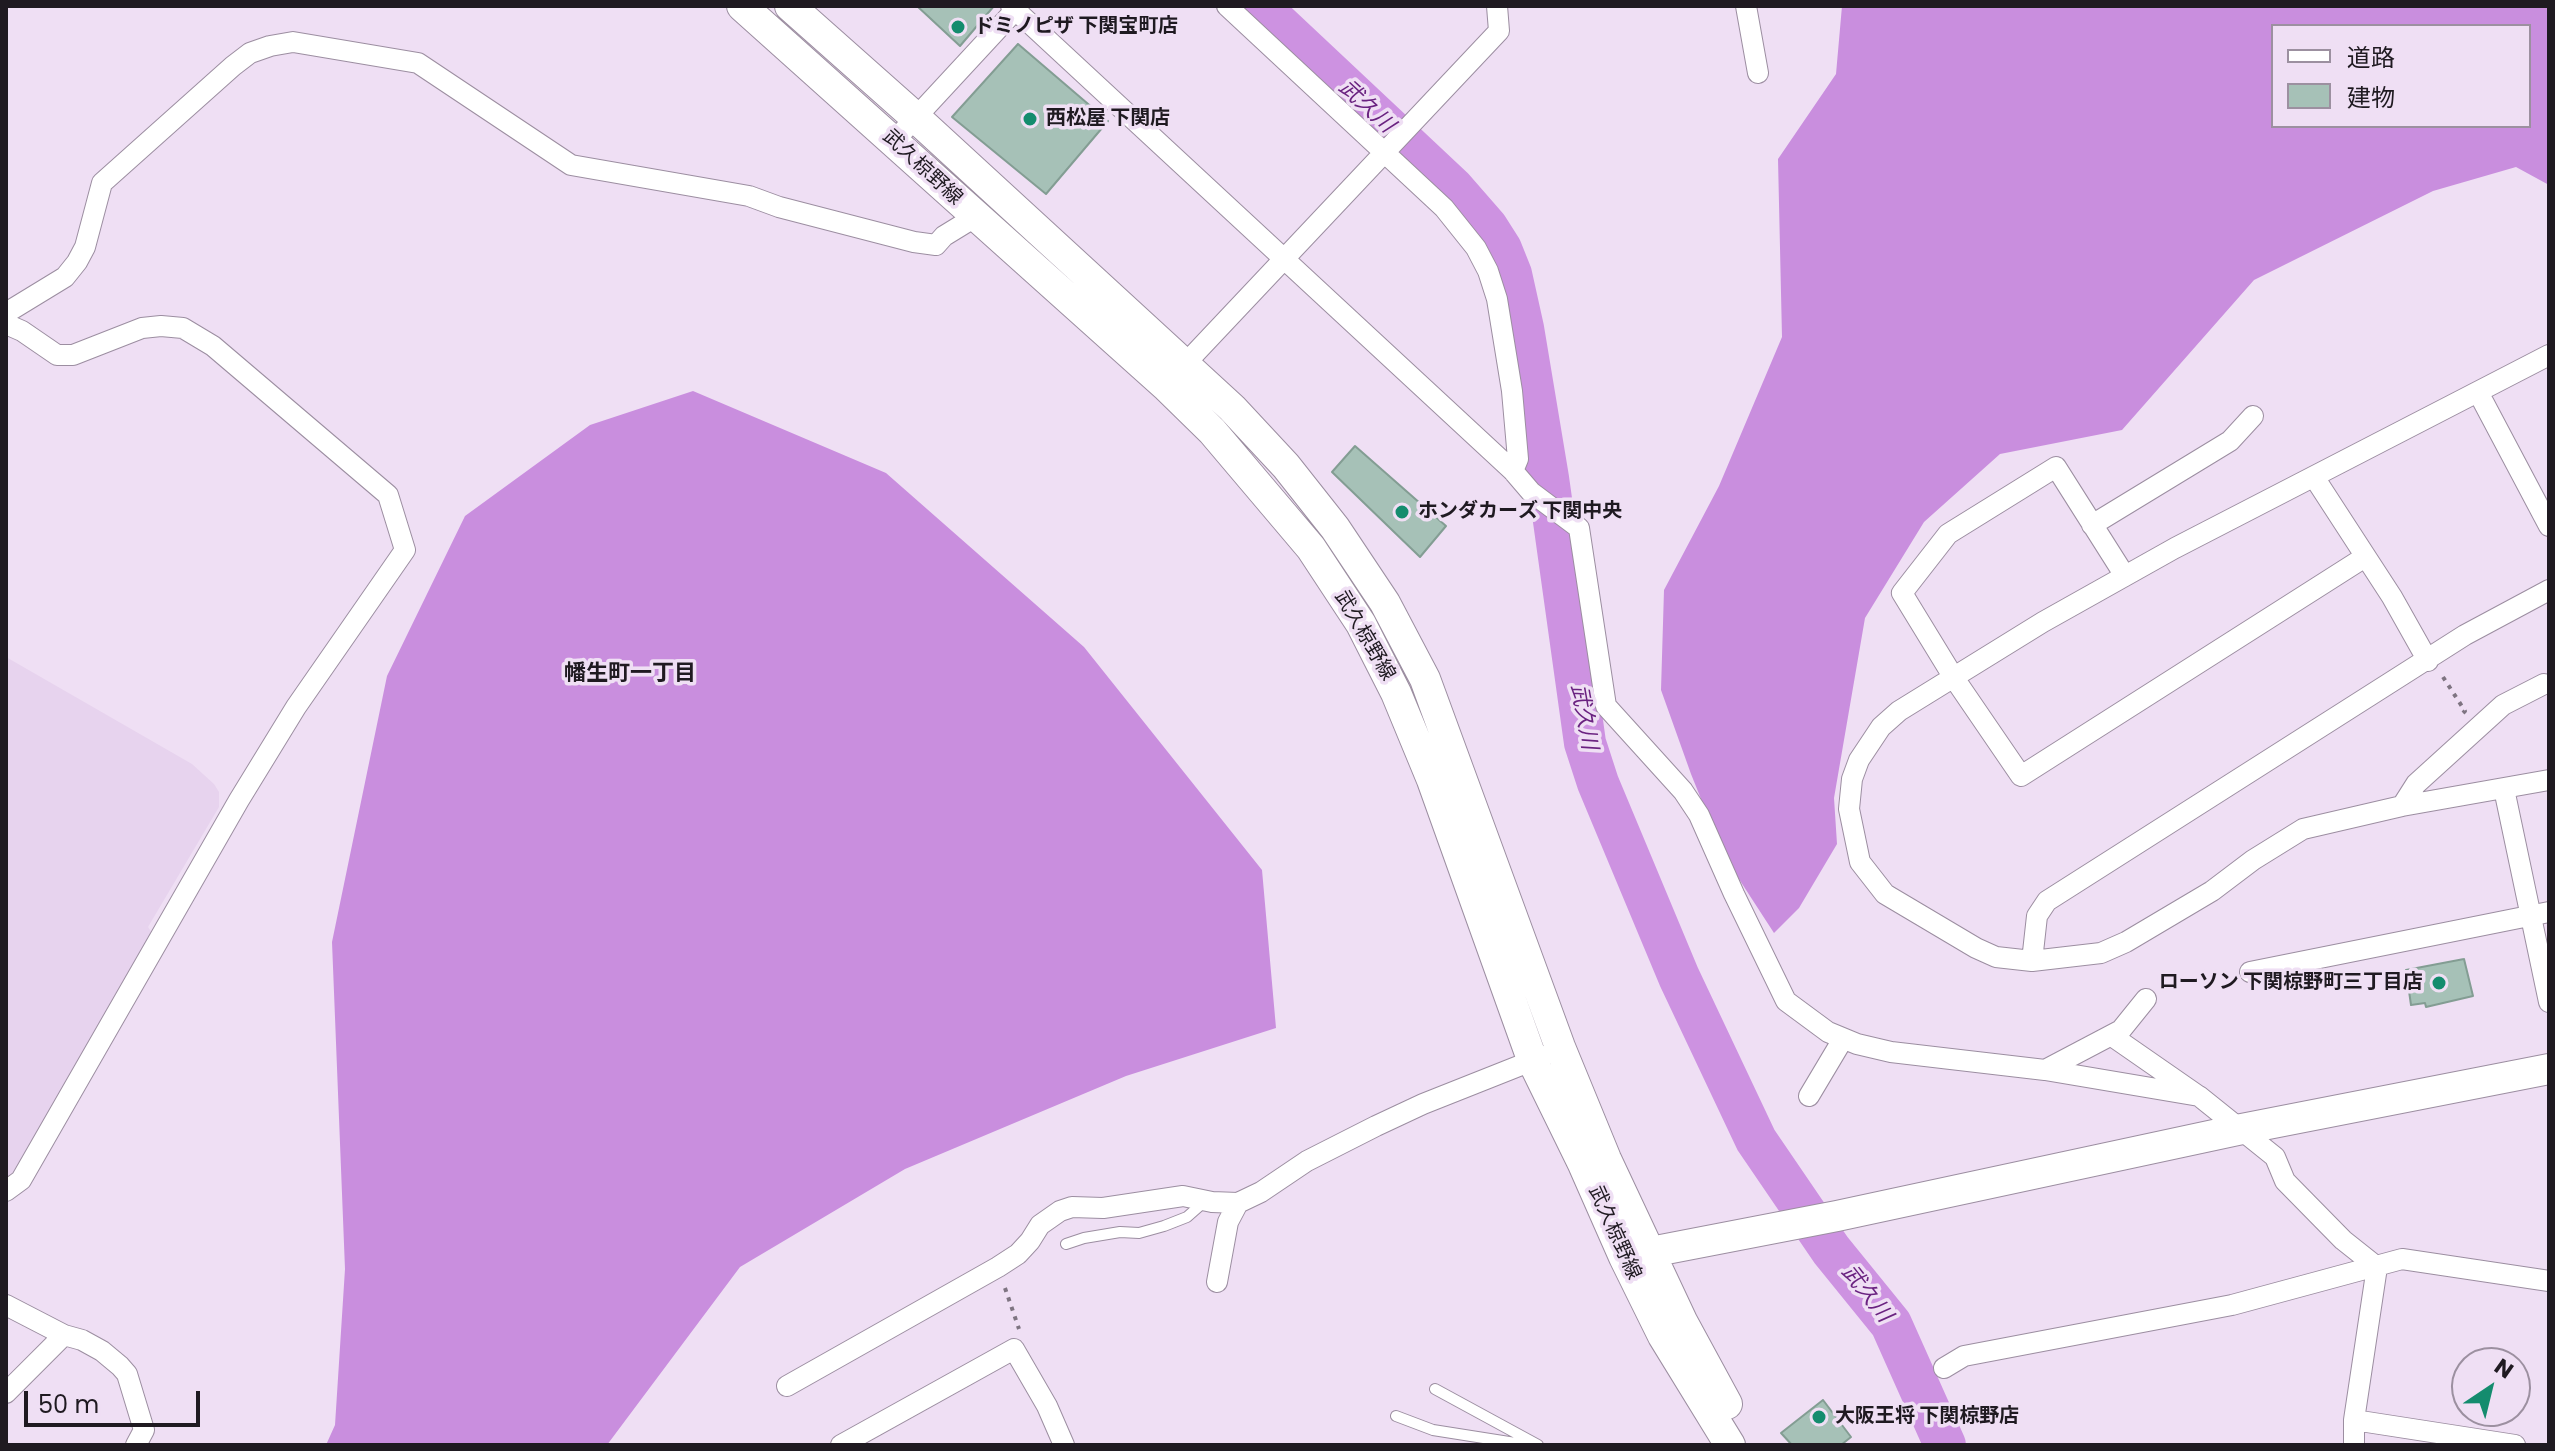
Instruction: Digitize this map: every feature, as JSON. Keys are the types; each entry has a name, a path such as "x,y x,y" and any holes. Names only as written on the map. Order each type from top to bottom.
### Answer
{"main road":[{"name":"武久椋野線","path":"742,6 1166,386 1261,486 1328,573 1361,624 1396,693 1432,780 1533,1062 1583,1164 1750,1445"},
{"name":"武久椋野線","path":"790,6 1232,408 1286,466 1335,528 1385,603 1425,679 1560,1047 1606,1159 1663,1336 1730,1445"},
{"path":"1636,1254 1837,1216 2242,1129 2549,1069"}],"street":[{"path":"1227,6 1386,150 1463,230 1488,271 1497,299 1512,391 1518,459 1513,471"},
{"path":"1185,364 1499,31 1497,6"},
{"path":"1746,6 1758,73"},
{"path":"894,141 1015,7 1513,471 1531,492 1579,528 1606,706 1683,791 1699,815 1786,1001 1804,1017 1843,1039 1891,1052 2045,1070 2199,1096"},
{"path":"6,313 65,277 77,262 85,247 102,183 250,53 293,42 418,63 571,165 749,196 794,211 936,245 944,236 975,217"},
{"path":"6,324 57,355 73,355 142,328 183,328 213,346 388,495 405,550 296,707 231,814 21,1180 6,1191"},
{"path":"2549,355 2125,576 2043,622 1899,711 1881,727 1868,745 1852,779 1849,809 1860,862 1885,894 1976,948 1996,957 2032,961 2101,953 2126,942 2212,891 2253,860 2303,829 2402,806 2549,780"},
{"path":"2478,392 2549,526"},
{"path":"2092,525 2230,441 2253,416"},
{"path":"2125,576 2056,467 1948,534 1902,593 1954,678 2021,776 2365,557"},
{"path":"2314,477 2392,597 2428,661"},
{"path":"2032,961 2037,916 2047,901 2504,612 2549,590"},
{"path":"2402,806 2416,784 2503,705 2544,684"},
{"path":"2504,789 2541,914 2549,1002"},
{"path":"2250,972 2541,914"},
{"path":"2045,1070 2121,1030 2146,999"},
{"path":"2112,1036 2199,1096 2275,1157 2285,1181 2324,1221 2377,1267"},
{"path":"1809,1096 1843,1039"},
{"path":"787,1386 998,1267 1018,1254 1040,1225 1072,1207 1103,1208 1183,1196 1238,1203 1261,1192 1307,1161 1387,1120 1533,1062 1560,1047"},
{"path":"1217,1282 1228,1222 1238,1203"},
{"path":"1944,1368 1964,1356 2232,1305 2402,1259 2549,1281"},
{"path":"2354,1445 2354,1420 2377,1267"},
{"path":"6,1305 102,1351 127,1374 144,1430 136,1445"},
{"path":"6,1393 64,1335"},
{"path":"841,1445 1014,1349 1047,1406 1064,1445"},
{"path":"2354,1420 2515,1445"}],"lane":[{"path":"1066,1244 1084,1238 1120,1232 1139,1233 1164,1226 1187,1217 1205,1200"},
{"path":"1435,1389 1538,1445"},
{"path":"1396,1416 1433,1430 1528,1445"}],"path":[{"path":"2428,661 2443,676 2465,711 2453,722"},
{"path":"998,1267 1020,1332 1014,1349"}],"shaded area":[{"path":"1842,6 2549,6 2549,185 2516,167 2433,191 2254,280 2122,430 2000,454 1924,522 1865,618 1834,798 1837,844 1799,908 1774,933 1724,856 1661,690 1664,590 1719,486 1782,337 1778,159 1836,74"},
{"path":"693,391 886,473 1084,647 1262,870 1276,1028 1126,1076 905,1169 740,1267 607,1445 326,1445 335,1425 345,1269 332,942 387,676 465,516 590,425"},
{"path":"6,657 192,764 214,784 219,792 219,807 148,927 152,933 113,1003 13,1172 6,1177"}],"building":[{"name":"ドミノピザ 下関宝町店","path":"917,6 994,6 960,46"},
{"name":"西松屋 下関店","path":"1018,44 1108,121 1046,194 952,117"},
{"name":"ホンダカーズ 下関中央","path":"1355,446 1446,526 1420,557 1332,472"},
{"name":"ローソン 下関椋野町三丁目店","path":"2464,959 2473,996 2426,1007 2425,1003 2411,1005 2406,970"},
{"name":"大阪王将 下関椋野店","path":"1823,1400 1851,1437 1841,1445 1792,1445 1781,1433"}],"waterway":[{"name":"武久川","path":"1259,6 1453,188 1487,227 1501,249 1511,274 1523,328 1548,478 1585,743 1598,783 1679,977 1756,1140 1831,1250 1891,1324 1945,1445"}],"place":[{"name":"ドミノピザ 下関宝町店","path":"958,27"},
{"name":"西松屋 下関店","path":"1030,119"},
{"name":"ホンダカーズ 下関中央","path":"1402,512"},
{"name":"ローソン 下関椋野町三丁目店","path":"2439,983"},
{"name":"大阪王将 下関椋野店","path":"1819,1417"}],"district":[{"name":"幡生町一丁目","path":"630,674"}]}
